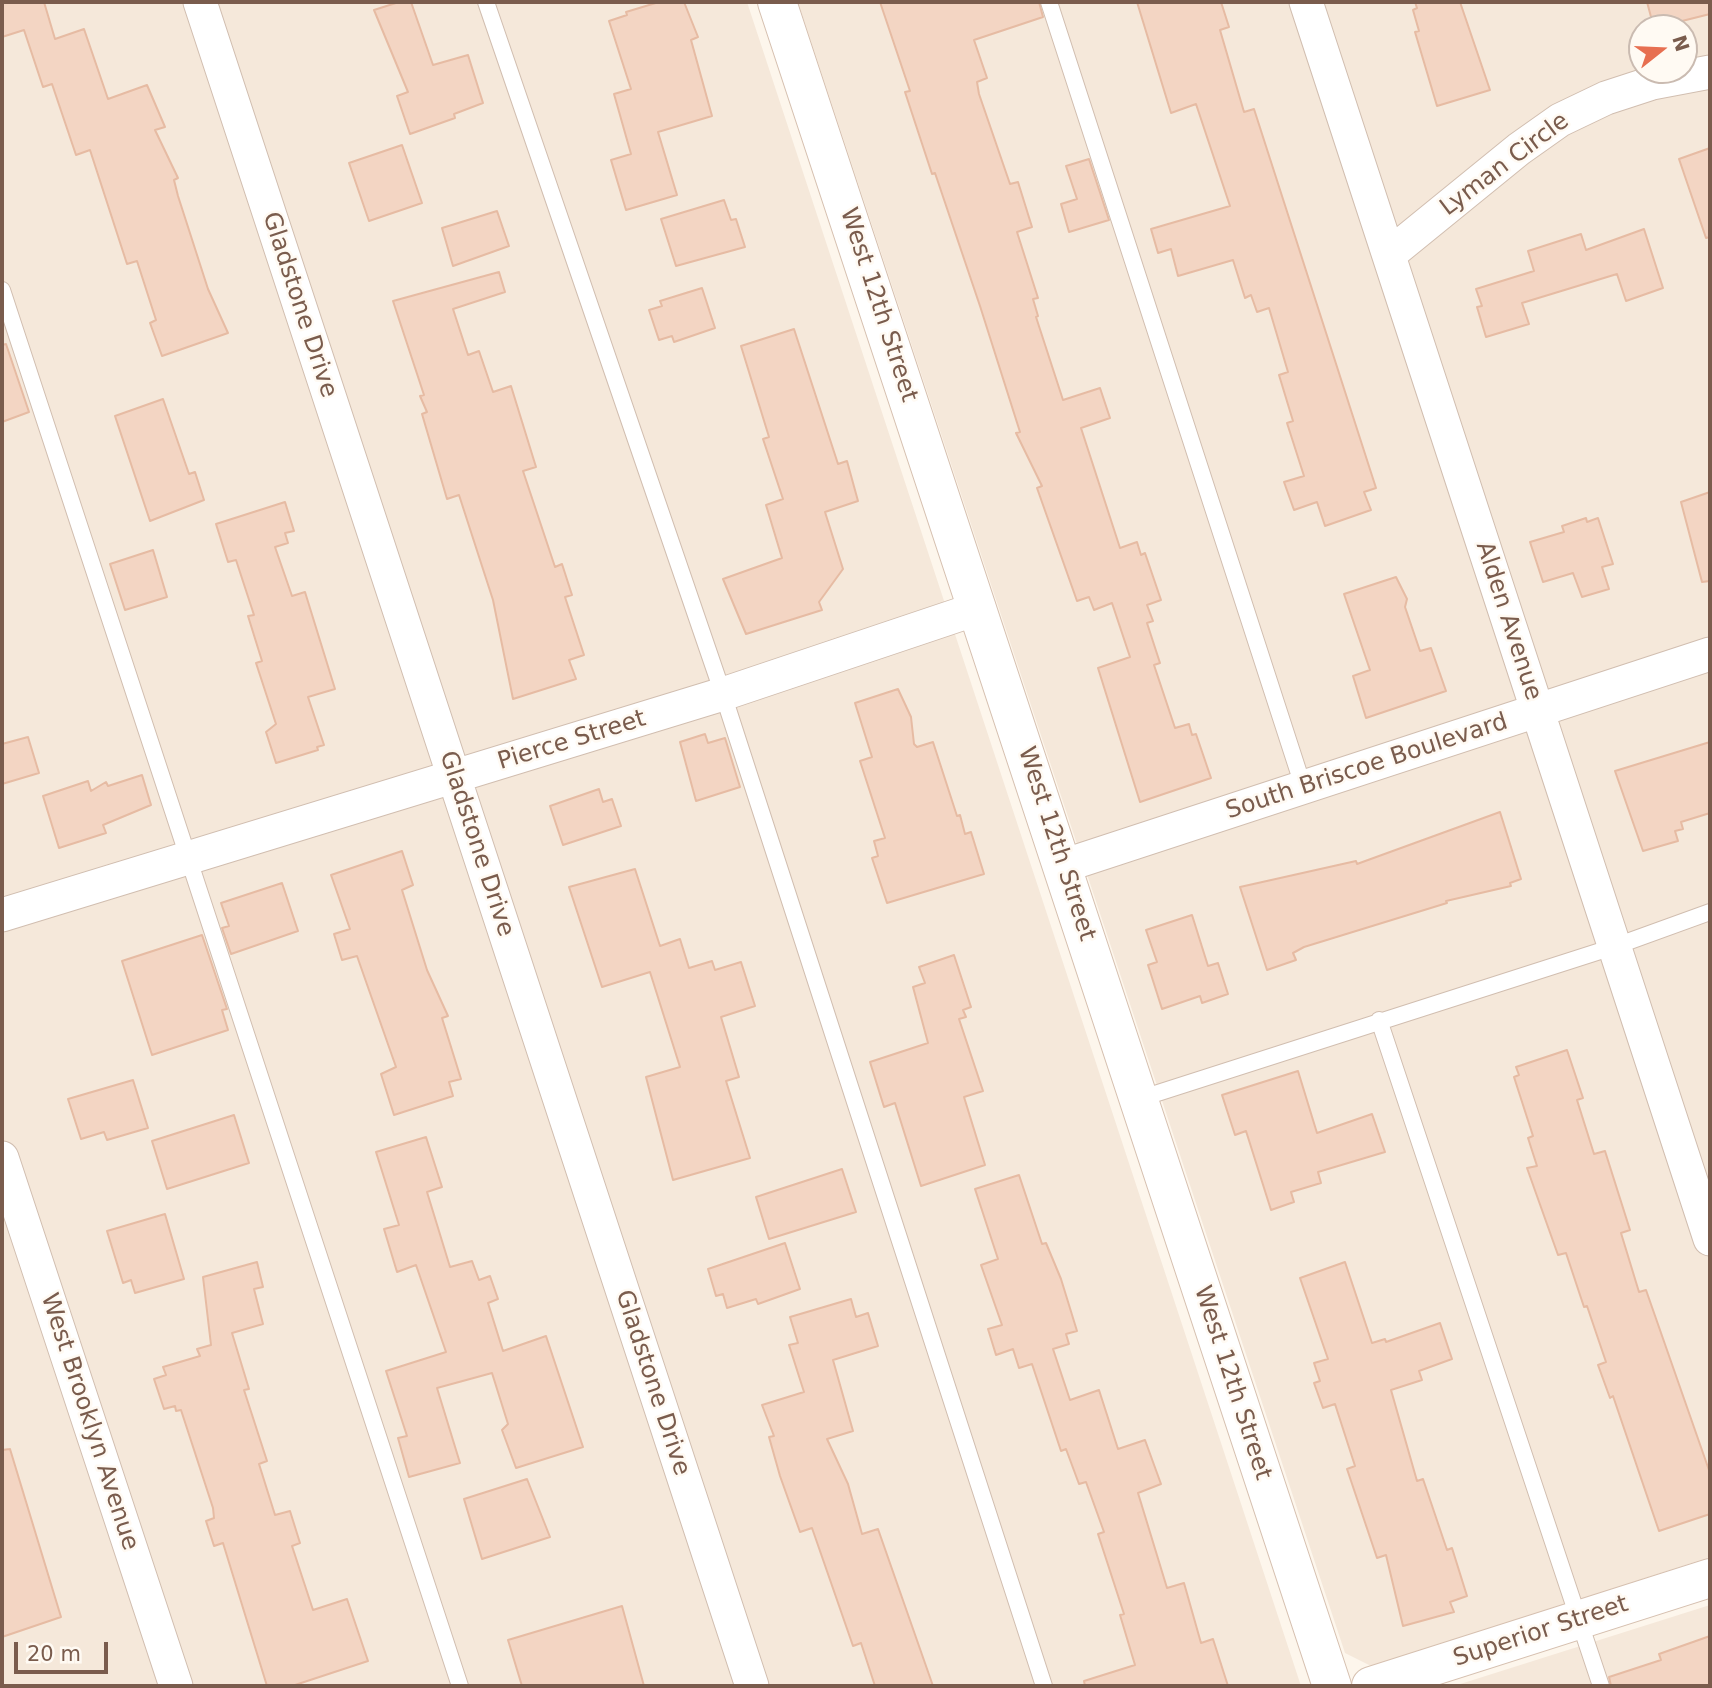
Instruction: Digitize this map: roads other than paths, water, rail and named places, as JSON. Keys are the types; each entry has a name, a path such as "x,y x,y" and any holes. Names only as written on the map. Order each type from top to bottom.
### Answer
{"street":[{"name":"Gladstone Drive","path":"200,2 752,1686"},
{"name":"West 12th Street","path":"778,2 1332,1686"},
{"name":"Alden Avenue","path":"1306,2 1710,1239"},
{"name":"Lyman Circle","path":"1390,254 1519,149 1560,120 1606,98 1652,83 1710,72"},
{"name":"Pierce Street","path":"2,915 723,694 979,608"},
{"name":"South Briscoe Boulevard","path":"1063,866 1710,654"},
{"name":"West Brooklyn Avenue","path":"2,1158 176,1686"},
{"name":"Superior Street","path":"1371,1686 1710,1578"}],"lane":[{"path":"486,2 723,694 1044,1686"},
{"path":"1049,2 1304,789"},
{"path":"2,290 460,1686"},
{"path":"1139,1099 1616,946 1710,912"},
{"path":"1379,1020 1601,1686"}]}
